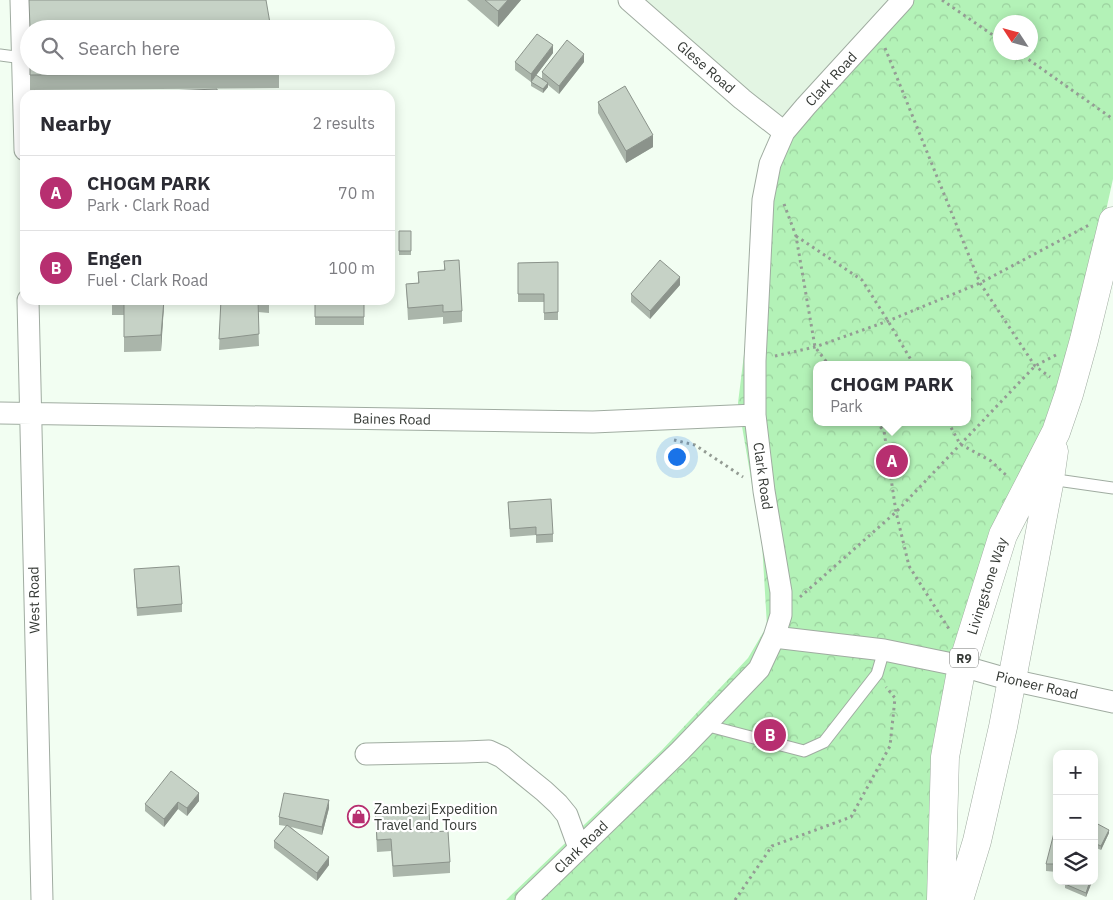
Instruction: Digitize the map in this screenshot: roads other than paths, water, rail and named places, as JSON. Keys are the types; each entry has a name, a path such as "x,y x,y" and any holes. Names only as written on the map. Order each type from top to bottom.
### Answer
{"highway":[{"name":"Livingstone Way","path":"941,900 945,757 963,660 1004,535 1056,432 1069,394 1084,340 1105,221"},
{"name":"Livingstone Way","path":"959,900 978,841 1003,727 1050,479 1056,432"}],"street":[{"path":"21,0 22,20"},
{"name":"Glese Road","path":"630,0 742,99 784,132"},
{"name":"Clark Road","path":"526,900 705,725 758,669 774,638 780,615 781,592 764,491 755,415 755,361 763,200 770,164 784,132 903,0"},
{"path":"24,75 24,90"},
{"name":"West Road","path":"28,305 42,900"},
{"name":"Baines Road","path":"0,413 593,422 755,415"},
{"name":"Pioneer Road","path":"774,638 963,660 1011,680 1113,702"},
{"path":"366,754 488,751 502,757 558,804 566,815 579,848"}],"lane":[{"path":"0,55 20,58"},
{"path":"1050,479 1113,488"},
{"path":"705,725 804,751 824,742 876,674 884,650"}],"place":[{"name":"CHOGM PARK","path":"892,461"},
{"name":"Engen","path":"770,735"},
{"name":"Zambezi Expedition Travel and Tours","path":"358,817"}]}
